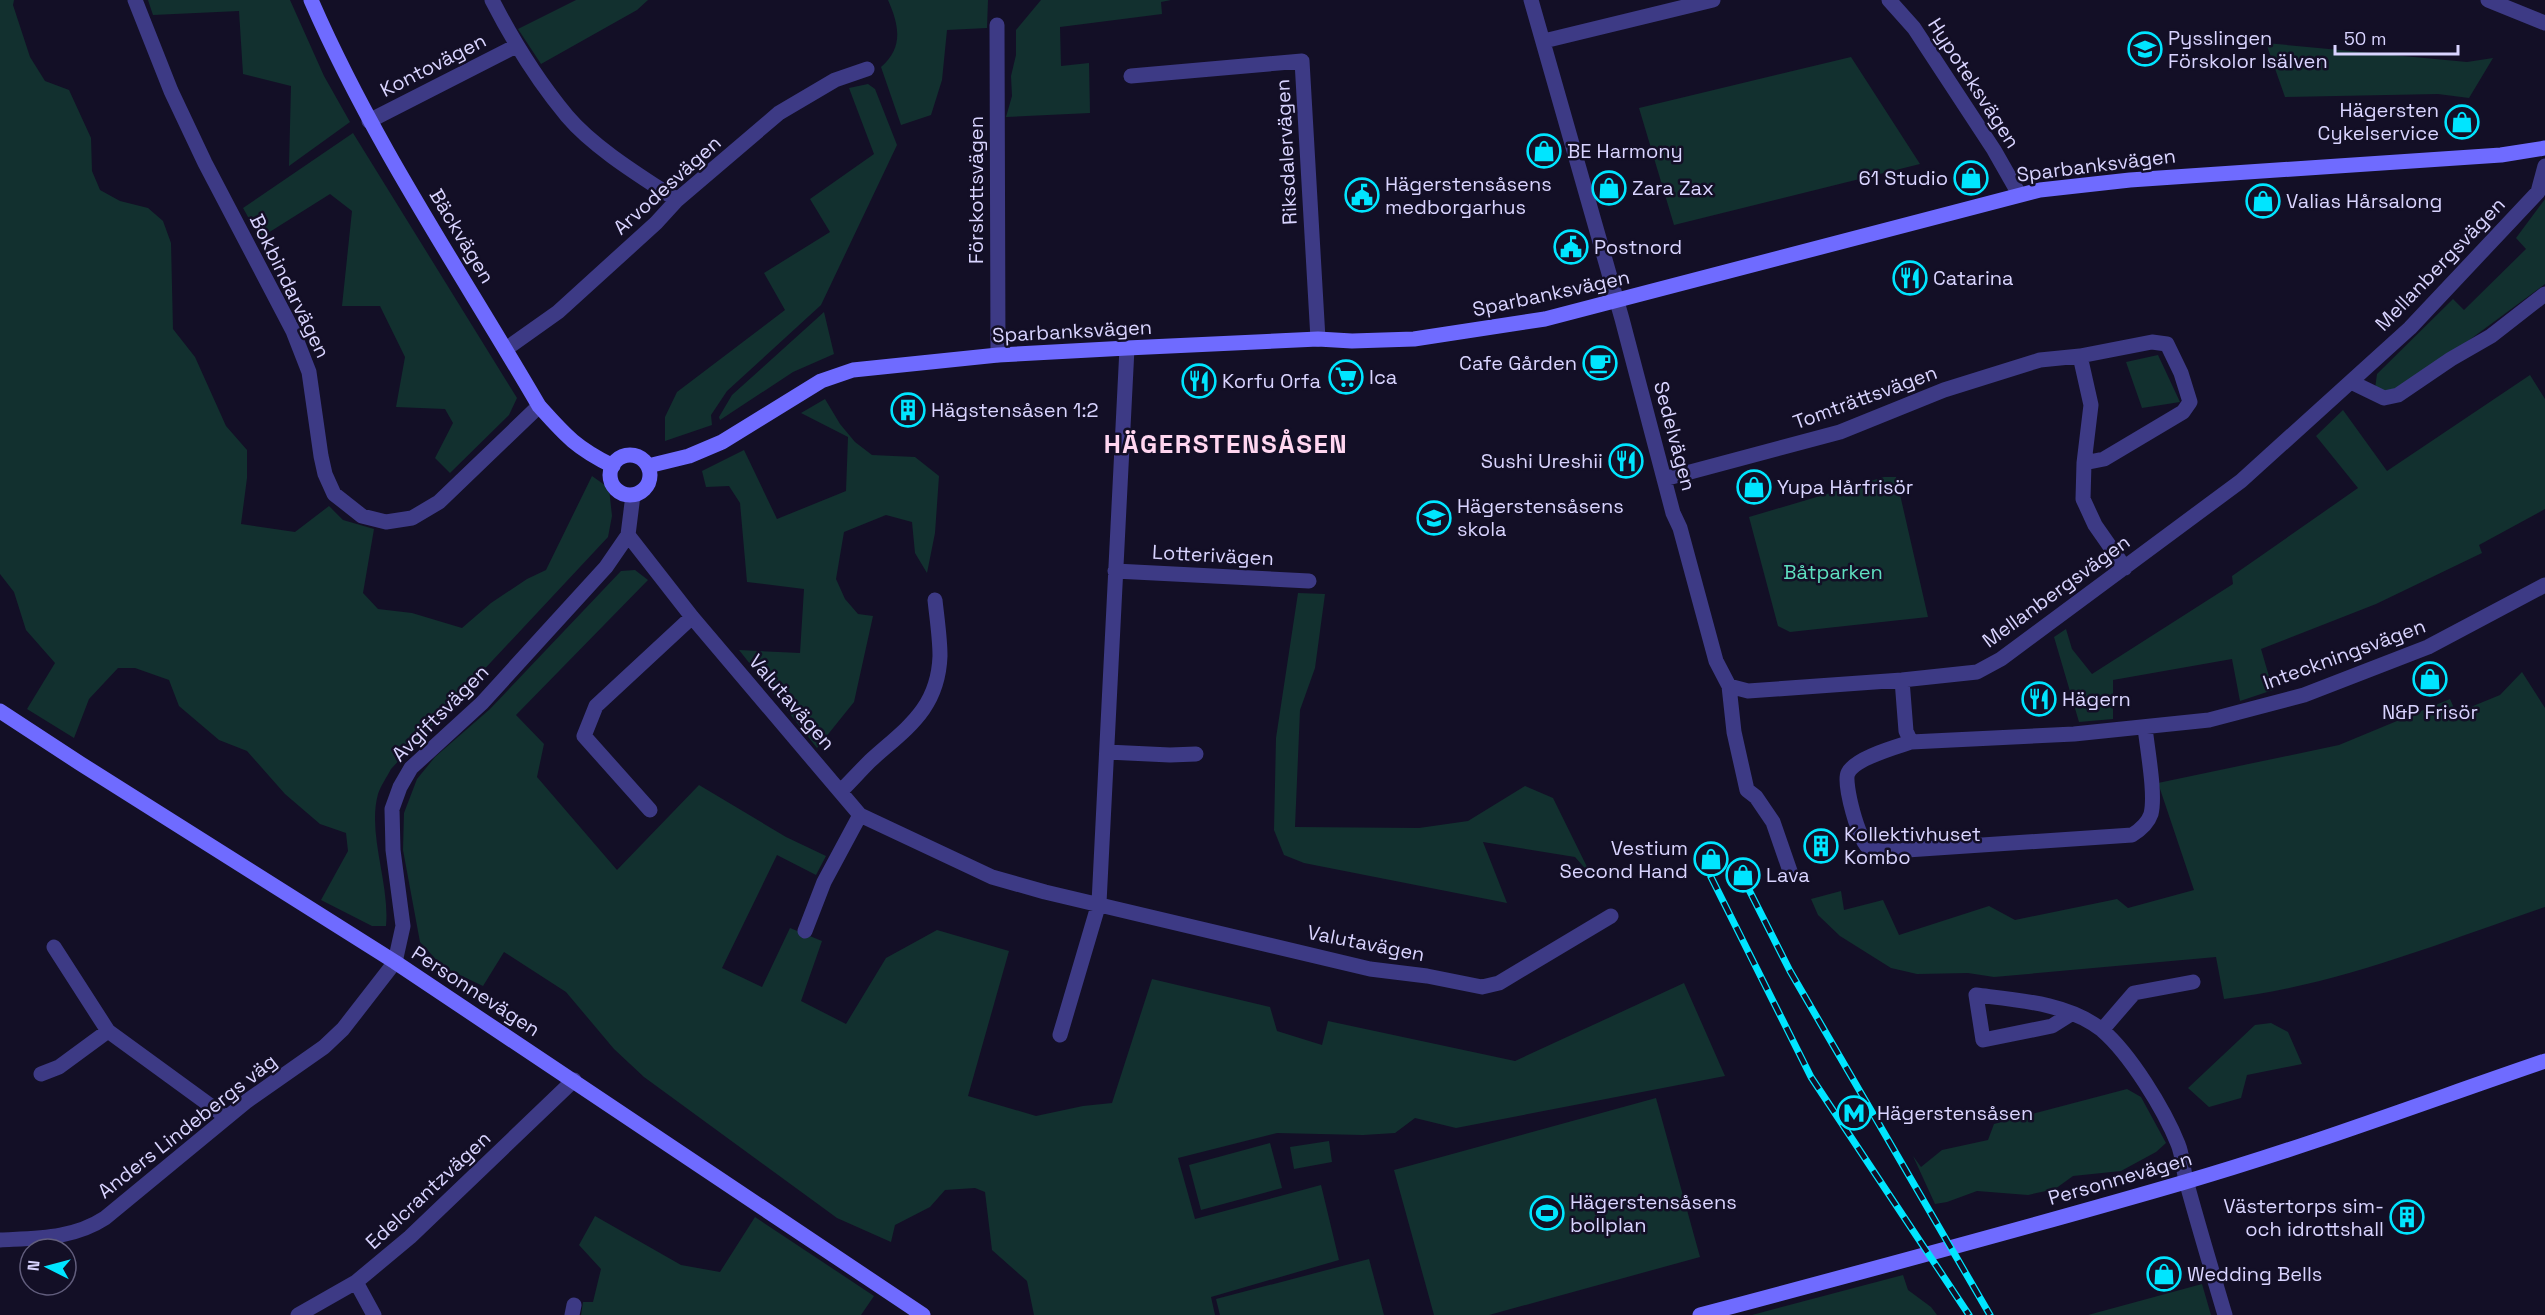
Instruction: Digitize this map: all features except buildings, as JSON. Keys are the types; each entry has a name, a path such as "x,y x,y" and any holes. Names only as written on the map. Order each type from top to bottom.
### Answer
{"street":[{"name":"Bokbindarvägen","path":"135,0 171,91 205,163 293,331 309,372 325,474 334,494 362,516 386,522 412,519 439,502 539,406"},
{"name":"Bäckvägen","path":"311,0 369,121 539,406 570,441 591,456 613,465"},
{"path":"492,0 516,46 568,117 616,159 677,200"},
{"name":"Sedelvägen","path":"1531,0 1716,661 1729,686 1734,732 1747,790 1756,797 1773,822 1791,874"},
{"path":"1544,41 1713,0"},
{"name":"Hypoteksvägen","path":"1889,0 1914,28 1994,150 2019,194"},
{"path":"2488,0 2545,23"},
{"name":"Förskottsvägen","path":"997,25 998,356"},
{"name":"Kontovägen","path":"369,121 516,46"},
{"name":"Riksdalervägen","path":"1131,76 1302,61 1318,339"},
{"name":"Arvodesvägen","path":"506,349 558,312 656,223 677,200 779,113 835,80 867,69"},
{"name":"Sparbanksvägen","path":"648,466 689,456 722,442 791,398 841,373 998,356 1127,348 1318,339 1352,341 1414,339 1545,319 1617,302 2019,194 2121,181 2501,155 2545,148"},
{"name":"Mellanbergsvägen","path":"1729,686 1748,691 1902,680 1977,672 2001,659 2241,481 2351,382 2410,328 2538,192 2545,166"},
{"path":"2351,382 2384,398 2398,395 2451,359 2491,336 2545,294"},
{"name":"Tomträttsvägen","path":"1665,479 1840,432 1944,390 2040,360 2080,356 2152,342 2167,344 2181,373 2190,402 2183,412 2104,459 2084,463"},
{"path":"1060,1035 1099,903 1127,348"},
{"path":"2080,356 2091,405 2084,463 2083,499 2095,525 2125,568"},
{"path":"627,455 639,458 648,466 650,478 648,484 639,493 633,495 621,493 612,484 610,478 613,465 621,457 627,455"},
{"path":"628,536 633,495"},
{"name":"Valutavägen","path":"628,536 692,617 860,815 992,877 1370,969 1427,976 1482,987 1498,983 1611,916"},
{"name":"Avgiftsvägen","path":"395,962 403,926 393,850 392,809 400,787 411,768 482,703 606,567 628,536"},
{"name":"Lotterivägen","path":"1115,571 1309,580"},
{"name":"Inteckningsvägen","path":"2145,727 2152,793 2151,814 2142,828 2132,835 1892,851 1870,849 1864,843 1858,828 1845,785 1848,773 1853,766 1883,751 1911,742 2074,734 2209,720 2304,695 2428,647 2545,585"},
{"path":"841,791 871,760 908,730 925,706 936,682 940,658 935,600"},
{"path":"650,810 584,736 596,706 692,617"},
{"path":"1902,680 1906,731 1911,742"},
{"name":"Personnevägen","path":"0,711 81,765 395,962 923,1315"},
{"path":"1107,752 1170,756 1196,754"},
{"path":"805,931 824,882 860,815"},
{"path":"54,947 108,1031 226,1117"},
{"name":"Anders Lindebergs väg","path":"0,1240 72,1234 90,1228 105,1218 226,1117 324,1047 343,1029 395,962"},
{"path":"2102,1030 2134,993 2193,982"},
{"path":"2071,1014 2052,1026 1983,1040 1976,995 2032,1002 2071,1014 2102,1030 2138,1071 2161,1109 2178,1145 2186,1182 2225,1315"},
{"path":"41,1074 59,1067 108,1031"},
{"name":"Personnevägen","path":"1700,1315 1904,1262 2186,1182 2348,1129 2545,1060"},
{"name":"Edelcrantzvägen","path":"298,1315 356,1282 441,1209 574,1080"},
{"path":"356,1282 374,1315"}],"green space":[{"path":"0,0 14,0 13,5 30,57 45,81 69,90 91,138 92,171 100,190 120,201 148,208 163,221 171,243 173,329 195,357 226,426 247,450 247,478 241,524 295,532 329,506 343,520 374,529 363,593 378,609 412,613 462,628 491,603 527,579 546,570 592,476 609,488 612,516 608,537 391,769 381,787 375,809 375,825 385,893 386,926 372,926 321,900 348,851 346,833 320,824 285,794 247,751 219,740 179,706 169,680 135,668 118,668 89,699 74,738 27,709 55,663 26,630 14,592 0,574"},
{"path":"148,0 290,0 324,76 350,122 289,166 291,86 243,74 239,11 153,15"},
{"path":"576,0 648,0 637,10 541,64 518,29"},
{"path":"888,0 988,0 987,28 947,30 942,80 931,115 901,125 881,67 893,52 897,35 895,18"},
{"path":"1041,0 1171,0 1161,2 1162,14 1060,27 1061,66 1089,63 1090,113 1006,117 1012,96 1011,76 1016,55 1016,30"},
{"path":"2266,43 2467,62 2493,58 2469,98 2438,94 2285,97"},
{"path":"1851,57 1920,164 1674,225 1639,108"},
{"path":"868,84 875,89 897,145 821,305 727,391 711,415 712,425 665,441 665,417 677,392 785,310 764,273 830,232 810,199 874,154 849,88"},
{"path":"353,133 517,398 509,415 450,473 435,458 453,423 445,409 396,407 405,357 380,306 342,306 352,211 330,194 260,238 243,208"},
{"path":"2545,199 2545,284 2399,392 2382,393 2375,389 2377,374 2453,299 2464,310 2526,249 2516,238"},
{"path":"824,312 834,354 793,372 720,420 719,417 732,395"},
{"path":"2158,355 2180,402 2142,408 2126,362"},
{"path":"2530,375 2545,399 2545,509 2479,545 2482,553 2376,604 2261,649 2273,690 2240,701 2232,659 2113,680 2113,719 2079,722 2054,637 2066,629 2072,649 2092,674 2233,584 2232,576 2358,488 2316,436 2343,410 2387,471"},
{"path":"825,399 840,424 855,442 872,455 915,457 939,476 935,533 927,573 915,553 912,522 886,515 844,532 836,579 845,599 858,614 873,616 854,702 817,748 739,650 800,653 804,589 747,582 740,503 729,486 706,487 702,471 744,450 777,519 846,491 848,437 801,413"},
{"name":"Båtparken","path":"1884,477 1896,477 1928,617 1790,632 1778,626 1749,517"},
{"path":"635,570 648,580 516,715 544,744 537,777 617,870 699,785 786,837 826,856 816,875 777,855 722,968 762,987 790,928 822,941 801,1001 846,1024 886,958 937,930 1009,951 968,1096 1036,1116 1083,1106 1112,1103 1152,979 1270,1007 1277,1031 1322,1045 1328,1021 1515,1061 1684,983 1725,1076 1456,1128 1415,1118 1395,1133 1363,1135 1277,1133 1178,1158 1195,1219 1321,1185 1339,1260 1211,1297 1215,1315 1034,1315 1027,1281 992,1250 985,1192 975,1188 945,1190 930,1207 895,1225 891,1242 837,1218 644,1077 614,1049 566,992 504,952 483,986 443,967 420,942 403,850 404,813 417,779 435,757 490,709 621,571"},
{"path":"1298,593 1325,594 1315,668 1300,710 1295,827 1419,828 1468,821 1525,786 1553,798 1591,875 1575,857 1483,842 1507,903 1304,863 1284,855 1274,830 1276,738"},
{"path":"2522,672 2545,708 2545,907 2387,962 2306,984 2224,999 2216,957 1994,977 1968,973 1917,974 1891,968 1840,936 1818,915 1811,899 1841,891 1844,910 1883,900 1899,935 1989,906 2015,920 2117,899 2128,908 2194,890 2158,783 2339,745 2450,699 2456,713 2500,695"},
{"path":"2271,1023 2288,1032 2302,1064 2247,1075 2241,1098 2209,1107 2188,1088 2255,1025"},
{"path":"2127,1089 2141,1097 2166,1143 2156,1152 2121,1171 2073,1176 2055,1189 2028,1195 1977,1191 1935,1204 1913,1156 1921,1167 1942,1150 1988,1140 1994,1124"},
{"name":"Hägerstensåsens bollplan","path":"1656,1098 1700,1257 1489,1315 1434,1315 1394,1170"},
{"path":"1329,1141 1332,1162 1294,1169 1290,1147"},
{"path":"1270,1143 1282,1188 1201,1210 1189,1165"},
{"path":"595,1216 681,1265 720,1272 755,1217 874,1296 861,1315 581,1315 583,1302 593,1302 601,1269 579,1245"},
{"path":"1369,1259 1384,1315 1220,1315 1216,1299"},
{"path":"1903,1275 1908,1290 1931,1307 1937,1315 1752,1315"},
{"path":"2202,1284 2211,1315 2088,1315"}],"railway":[{"path":"1739,870 1790,971 1990,1315"},
{"path":"1711,877 1811,1077 1969,1315"}],"place":[{"name":"Pysslingen Förskolor Isälven","path":"2145,49"},
{"name":"Hägersten Cykelservice","path":"2462,122"},
{"name":"BE Harmony","path":"1544,151"},
{"name":"61 Studio","path":"1971,178"},
{"name":"Zara Zax","path":"1609,188"},
{"name":"Hägerstensåsens medborgarhus","path":"1362,195"},
{"name":"Valias Hårsalong","path":"2263,201"},
{"name":"Postnord","path":"1571,247"},
{"name":"Catarina","path":"1910,278"},
{"name":"Cafe Gården","path":"1600,363"},
{"name":"Ica","path":"1346,377"},
{"name":"Korfu Orfa","path":"1199,381"},
{"name":"Hägstensåsen 1:2","path":"908,410"},
{"name":"Sushi Ureshii","path":"1626,461"},
{"name":"Yupa Hårfrisör","path":"1754,487"},
{"name":"Hägerstensåsens skola","path":"1434,518"},
{"name":"N&P Frisör","path":"2430,679"},
{"name":"Hägern","path":"2039,699"},
{"name":"Kollektivhuset Kombo","path":"1821,846"},
{"name":"Vestium Second Hand","path":"1711,859"},
{"name":"Lava","path":"1743,875"},
{"name":"Hägerstensåsen","path":"1854,1113"},
{"name":"Hägerstensåsens bollplan","path":"1547,1213"},
{"name":"Västertorps sim- och idrottshall","path":"2407,1217"},
{"name":"Wedding Bells","path":"2164,1274"}],"district":[{"name":"HÄGERSTENSÅSEN","path":"1226,444"}]}
